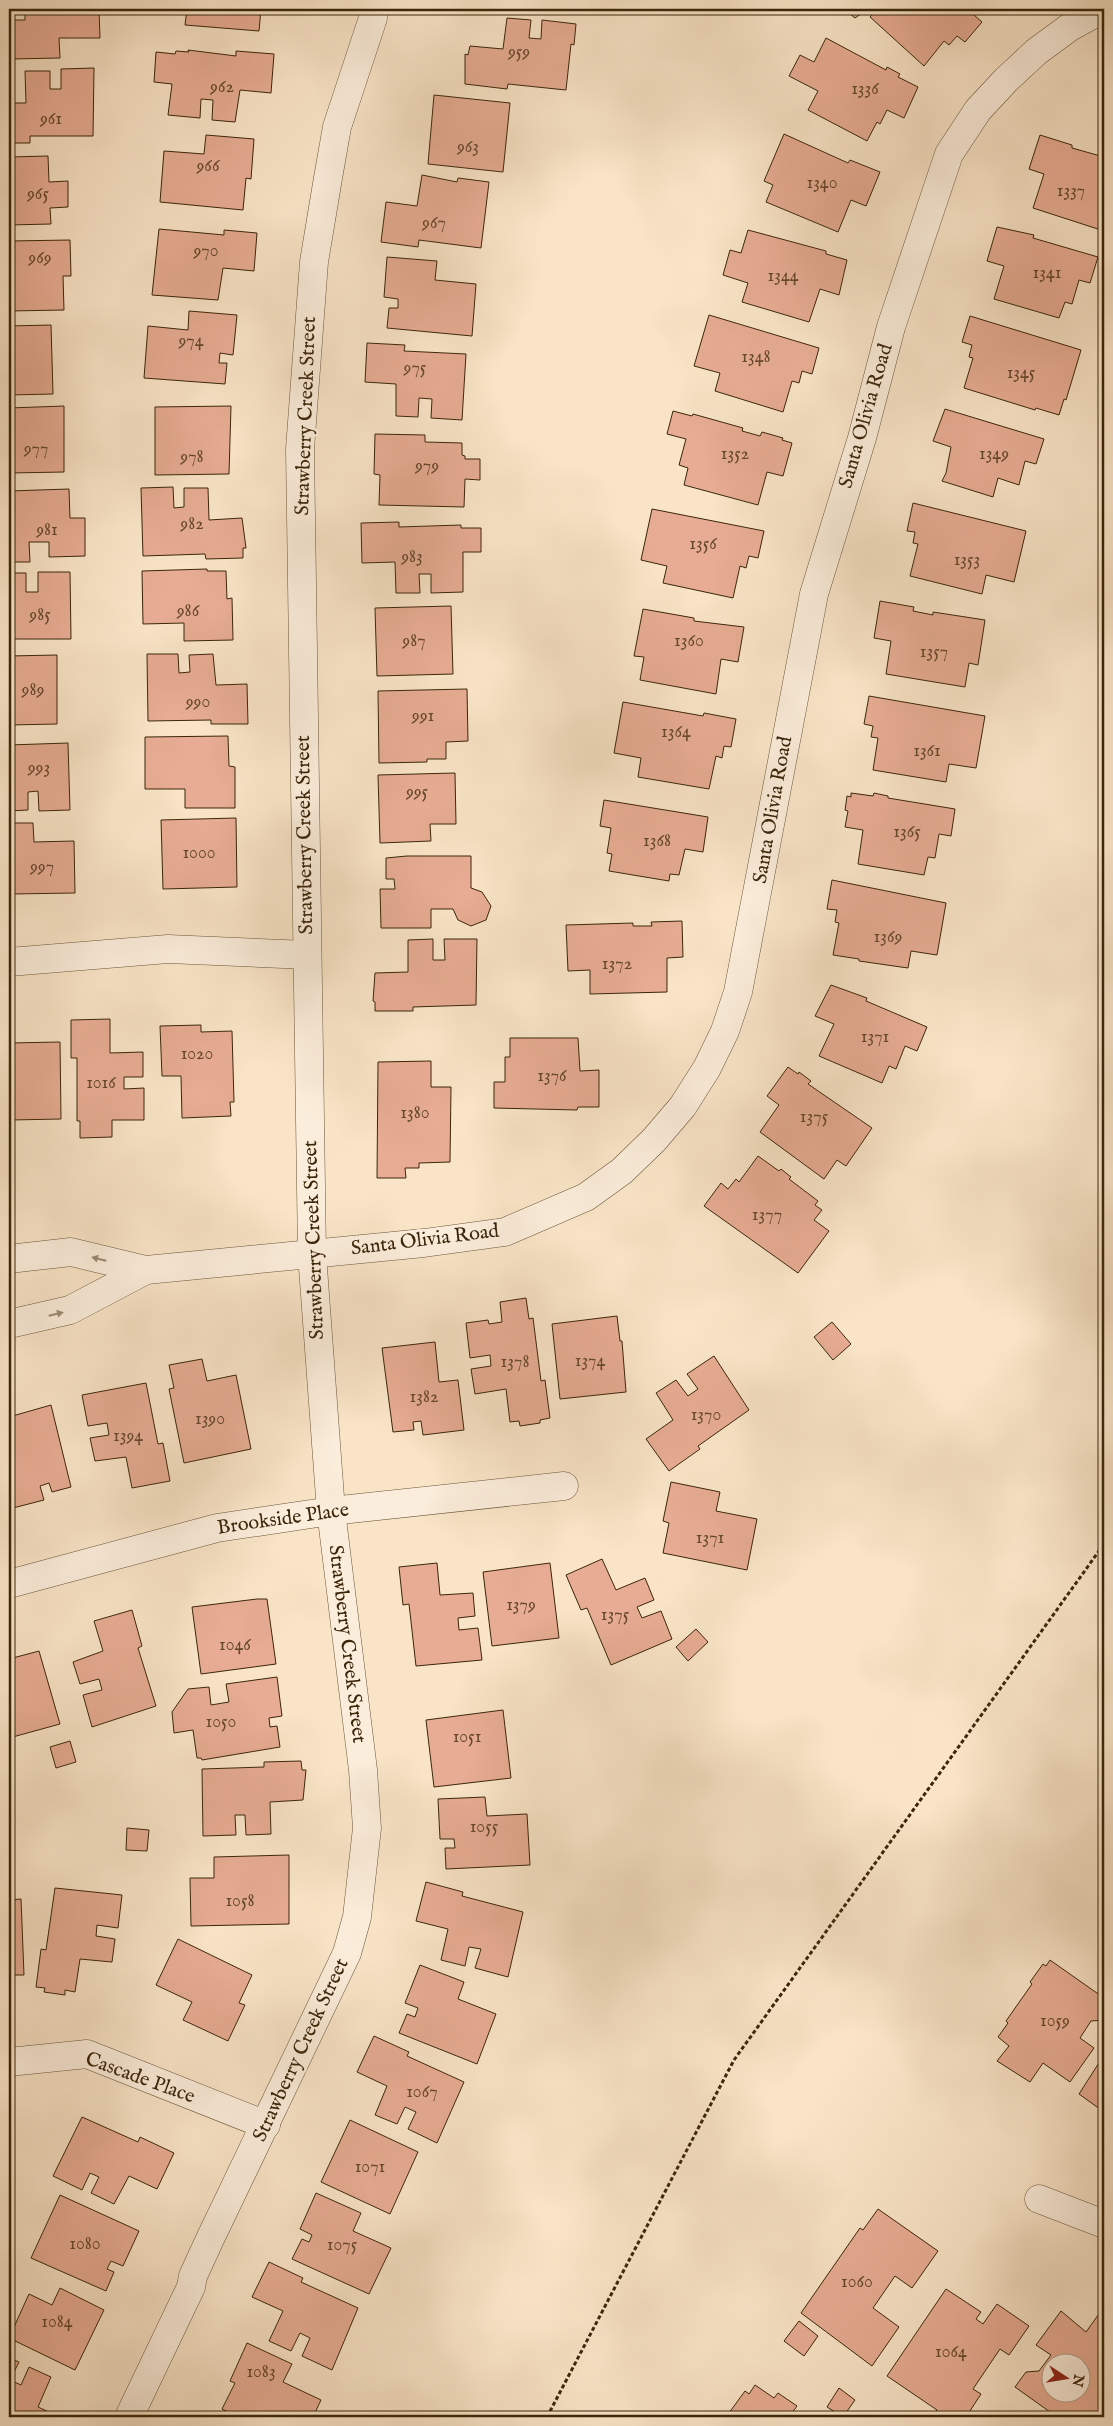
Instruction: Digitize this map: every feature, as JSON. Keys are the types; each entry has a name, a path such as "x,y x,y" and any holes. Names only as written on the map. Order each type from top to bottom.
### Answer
{"street":[{"name":"Santa Olivia Road","path":"9,1259 70,1252 146,1270 424,1243 505,1232 586,1197 622,1171 654,1140 683,1106 702,1076 724,1031 738,992 814,594 862,438 891,327 949,154 978,110 1006,80 1036,52 1070,28 1103,9"},
{"name":"Strawberry Creek Street","path":"128,2417 347,1953 357,1917 362,1886 367,1828 363,1770 331,1512 312,1254 306,955 300,449 314,262 337,127 373,18"},
{"path":"9,962 168,949 306,955"},
{"name":"Santa Olivia Road","path":"9,1324 70,1310 146,1270"},
{"name":"Brookside Place","path":"9,1584 217,1528 331,1512 564,1486"},
{"name":"Cascade Place","path":"9,2062 87,2054 266,2126"},
{"path":"1039,2199 1104,2224"}],"path":[{"path":"547,2417 734,2060 1104,1544"}],"building":[{"path":"25,9 99,9 100,38 59,38 60,58 12,59 11,20 25,20"},
{"path":"187,9 261,9 259,31 185,25"},
{"path":"844,9 868,9 855,18"},
{"path":"877,9 967,9 982,22 965,42 957,36 949,45 944,41 924,66 870,17"},
{"path":"507,18 531,20 529,38 541,39 542,20 576,24 574,45 571,44 566,90 508,84 507,89 465,84 465,54 468,55 470,46 503,49"},
{"path":"826,38 886,70 887,67 900,74 898,77 918,87 904,118 887,110 880,124 877,122 867,141 808,110 818,91 789,76 800,55 814,62"},
{"path":"188,50 236,56 236,51 274,54 271,93 240,90 235,122 212,120 213,100 201,99 200,118 168,115 172,84 154,82 156,52 175,54 176,51 189,52"},
{"path":"94,68 93,136 30,136 30,143 9,143 9,103 26,103 25,71 50,71 50,89 61,89 61,69"},
{"path":"434,95 510,103 503,172 428,164"},
{"path":"784,134 848,163 850,160 880,172 866,206 851,200 838,232 766,202 773,185 764,181"},
{"path":"206,135 254,139 251,179 246,178 243,210 160,202 164,151 204,154"},
{"path":"1040,135 1072,145 1072,148 1104,157 1104,231 1033,208 1044,174 1029,169"},
{"path":"48,156 49,182 68,181 68,207 50,208 51,224 9,225 9,157"},
{"path":"422,175 457,182 458,178 489,182 481,248 419,240 418,247 381,242 386,202 417,206"},
{"path":"997,227 1034,235 1033,238 1098,257 1090,283 1079,280 1072,304 1065,302 1059,318 994,299 1004,266 987,261"},
{"path":"159,229 224,235 224,230 257,233 254,271 223,268 218,300 152,295"},
{"path":"748,230 826,251 826,254 847,260 839,295 820,289 809,322 742,302 748,283 723,275 730,250 741,253"},
{"path":"70,240 71,276 63,276 64,310 9,311 9,241"},
{"path":"387,257 437,261 435,280 476,284 472,336 387,328 389,308 398,308 398,299 384,297"},
{"path":"189,311 237,315 233,355 220,353 219,363 227,363 225,384 144,378 148,326 188,330"},
{"path":"709,315 819,348 812,374 802,371 799,383 792,381 783,412 715,391 720,373 694,366"},
{"path":"970,316 1081,350 1066,400 1064,399 1059,415 1036,408 1035,410 964,388 973,358 969,357 972,345 962,342"},
{"path":"51,325 53,394 9,395 9,326"},
{"path":"367,343 405,345 404,351 466,354 462,420 431,418 432,399 419,398 418,417 396,416 396,384 365,382"},
{"path":"64,406 64,472 9,473 9,408"},
{"path":"231,406 229,474 155,475 155,407"},
{"path":"945,409 1044,439 1036,464 1025,461 1019,485 998,478 993,497 942,481 946,473 951,447 933,441"},
{"path":"673,411 692,416 693,414 743,428 742,431 760,436 762,432 783,438 782,440 792,443 783,476 767,472 758,505 684,485 688,468 679,465 686,439 667,434"},
{"path":"375,434 425,435 425,442 462,443 462,455 465,456 465,459 480,459 480,480 465,479 464,507 379,505 380,475 374,474"},
{"path":"173,487 174,508 184,507 184,488 208,488 209,520 242,518 246,548 243,548 243,558 206,559 205,554 143,556 141,488"},
{"path":"69,489 70,518 85,518 85,556 49,557 49,542 29,542 30,562 9,562 9,491"},
{"path":"913,503 1026,531 1014,582 986,575 982,594 910,576 918,544 913,543 915,532 907,531"},
{"path":"652,509 764,531 758,558 749,556 746,568 740,566 733,598 663,583 667,566 641,560"},
{"path":"399,522 399,527 461,525 461,528 481,528 481,552 463,552 463,592 431,593 431,574 419,574 420,593 396,593 395,562 362,563 361,523"},
{"path":"207,569 207,571 226,571 227,599 232,598 233,640 184,641 184,623 143,624 142,571"},
{"path":"38,572 70,572 71,639 9,639 9,573 26,573 26,592 38,592"},
{"path":"880,601 914,607 913,611 933,615 933,612 985,620 978,665 969,663 965,687 886,674 891,641 874,638"},
{"path":"451,606 453,674 377,676 375,608"},
{"path":"643,609 694,618 694,621 744,627 738,662 721,659 716,694 640,680 644,657 634,656"},
{"path":"147,654 178,654 179,673 190,672 189,655 213,654 216,685 247,684 248,724 211,724 211,720 148,721"},
{"path":"57,655 57,724 9,725 9,656"},
{"path":"467,689 468,741 446,742 446,759 427,759 427,762 379,763 378,691"},
{"path":"869,696 985,716 976,768 949,764 946,782 873,770 878,738 871,737 873,726 864,724"},
{"path":"623,702 703,716 704,713 736,719 731,747 724,746 722,758 716,756 709,789 638,777 641,758 614,753"},
{"path":"228,736 229,766 235,767 235,808 185,808 185,789 145,789 145,737"},
{"path":"68,743 70,810 39,811 38,791 28,792 28,810 9,811 9,745"},
{"path":"455,773 456,824 430,824 431,841 380,843 378,775"},
{"path":"851,793 873,796 874,793 888,796 888,798 955,809 951,836 939,834 935,858 928,857 924,875 858,864 863,830 845,827 848,811 845,810 847,796 851,797"},
{"path":"604,800 708,817 703,852 685,849 679,875 670,874 669,881 609,871 612,854 607,853 611,828 600,826"},
{"path":"236,818 237,887 163,889 161,820"},
{"path":"9,823 33,823 34,842 74,841 75,893 11,894 9,892"},
{"path":"407,856 471,856 471,888 482,892 491,906 486,920 471,926 458,920 453,909 431,909 431,928 381,928 380,889 395,889 394,879 386,879 386,858"},
{"path":"832,880 946,903 937,955 911,951 908,968 833,955 839,923 835,922 837,910 827,909"},
{"path":"682,921 683,957 667,958 667,992 590,994 590,970 568,971 566,925 633,923 633,926 652,926 651,922"},
{"path":"433,939 433,960 445,960 444,939 477,939 476,1005 413,1007 413,1011 375,1011 375,1002 373,1001 375,973 408,972 408,940"},
{"path":"831,985 867,998 866,1001 927,1027 917,1051 905,1046 896,1069 889,1066 882,1083 819,1056 834,1024 815,1016"},
{"path":"110,1019 110,1053 143,1052 143,1077 124,1077 124,1089 144,1088 144,1120 112,1120 112,1137 80,1138 80,1121 77,1121 77,1058 71,1058 71,1020"},
{"path":"201,1025 201,1032 232,1031 234,1102 230,1102 231,1116 182,1118 181,1076 162,1076 160,1026"},
{"path":"510,1038 578,1038 580,1071 599,1070 599,1107 578,1107 577,1110 494,1108 494,1082 505,1082 505,1057 510,1057"},
{"path":"60,1042 61,1119 10,1120 9,1043"},
{"path":"431,1061 431,1087 451,1087 450,1162 419,1163 419,1168 405,1168 406,1178 377,1178 378,1062"},
{"path":"788,1067 798,1074 799,1072 811,1081 808,1084 872,1128 846,1166 837,1160 824,1179 760,1132 779,1105 767,1096"},
{"path":"758,1156 791,1177 789,1179 818,1201 815,1205 822,1210 814,1220 829,1231 798,1273 704,1206 721,1183 728,1189 736,1179 739,1182"},
{"path":"526,1298 529,1319 533,1318 541,1381 545,1380 550,1418 540,1420 540,1423 520,1426 519,1421 510,1422 506,1389 475,1394 471,1369 491,1366 490,1355 470,1358 466,1323 488,1320 489,1324 502,1322 500,1302"},
{"path":"617,1316 620,1341 622,1341 626,1392 560,1399 552,1324"},
{"path":"832,1322 851,1344 833,1360 814,1337"},
{"path":"435,1342 439,1382 458,1380 464,1430 423,1435 421,1421 413,1422 414,1430 393,1432 382,1348"},
{"path":"714,1356 749,1410 698,1446 700,1449 669,1471 646,1439 673,1420 656,1393 676,1380 688,1396 698,1389 687,1374"},
{"path":"202,1359 207,1381 236,1375 251,1449 184,1463 169,1389 174,1388 169,1365"},
{"path":"146,1383 158,1444 163,1443 170,1481 132,1488 126,1457 95,1461 90,1438 109,1435 107,1423 88,1426 82,1395"},
{"path":"51,1405 71,1487 52,1492 49,1483 40,1486 44,1500 9,1509 9,1417"},
{"path":"671,1482 720,1492 716,1511 757,1519 747,1570 663,1553 669,1523 663,1521"},
{"path":"602,1559 616,1590 645,1578 654,1600 637,1607 642,1618 661,1611 672,1639 611,1665 587,1608 581,1610 566,1575"},
{"path":"437,1563 440,1595 473,1593 475,1616 458,1618 459,1630 478,1628 482,1660 416,1666 409,1604 403,1605 399,1567"},
{"path":"550,1563 559,1638 492,1646 483,1572"},
{"path":"267,1599 276,1664 201,1674 192,1607"},
{"path":"132,1610 142,1646 138,1648 156,1706 92,1727 83,1695 102,1690 99,1679 80,1684 73,1662 103,1651 94,1621"},
{"path":"696,1629 708,1642 688,1661 676,1647"},
{"path":"39,1651 60,1724 9,1738 9,1659"},
{"path":"277,1677 282,1716 269,1718 270,1727 277,1726 280,1747 202,1760 197,1758 193,1730 174,1733 172,1712 188,1689 209,1687 211,1705 229,1702 226,1684"},
{"path":"503,1710 511,1778 434,1787 426,1720"},
{"path":"70,1741 76,1762 56,1768 50,1747"},
{"path":"301,1761 302,1770 306,1770 303,1800 270,1802 271,1834 246,1835 245,1815 235,1815 236,1835 203,1836 202,1769 264,1767 264,1762"},
{"path":"485,1797 487,1816 527,1814 530,1865 446,1869 445,1848 455,1848 454,1839 440,1839 438,1799"},
{"path":"127,1828 149,1830 147,1851 126,1850"},
{"path":"289,1855 289,1924 191,1926 190,1878 214,1878 214,1857"},
{"path":"426,1882 463,1892 462,1896 523,1912 508,1977 475,1968 481,1949 469,1947 465,1966 441,1960 448,1929 416,1921"},
{"path":"55,1888 122,1895 118,1928 97,1925 96,1936 115,1939 112,1962 80,1959 75,1992 65,1990 65,1995 44,1992 45,1988 36,1987 41,1949 46,1950"},
{"path":"21,1899 24,1975 9,1975 9,1900"},
{"path":"178,1939 252,1975 239,2003 245,2005 228,2041 183,2020 192,2002 156,1985"},
{"path":"1050,1960 1104,1998 1104,2020 1091,2021 1080,2038 1094,2048 1070,2082 1043,2063 1030,2082 997,2061 1009,2046 998,2037 1008,2023 1006,2021 1032,1984 1030,1982 1043,1964 1046,1966"},
{"path":"420,1965 464,1982 458,1999 496,2014 477,2064 399,2033 407,2014 415,2017 418,2008 405,2003"},
{"path":"374,2036 409,2052 407,2056 464,2082 437,2143 408,2129 416,2112 405,2107 397,2124 375,2115 387,2086 357,2072"},
{"path":"1104,2055 1104,2112 1079,2094"},
{"path":"82,2117 138,2142 140,2137 174,2153 157,2189 129,2176 114,2204 91,2193 99,2177 90,2173 82,2190 53,2176"},
{"path":"350,2120 418,2152 390,2214 321,2182"},
{"path":"316,2193 361,2213 353,2231 391,2248 369,2294 292,2259 302,2239 309,2242 312,2235 300,2229"},
{"path":"60,2195 139,2231 123,2266 111,2261 107,2269 114,2272 106,2291 31,2258"},
{"path":"878,2209 938,2251 912,2288 895,2276 873,2308 899,2327 872,2366 801,2313 860,2228 863,2230"},
{"path":"269,2262 303,2278 301,2282 358,2308 332,2370 302,2356 310,2338 300,2333 291,2351 269,2341 283,2311 252,2297"},
{"path":"60,2288 104,2310 75,2370 9,2338 29,2294 52,2305"},
{"path":"946,2289 981,2312 976,2319 983,2324 997,2304 1029,2326 1009,2355 1000,2349 973,2389 981,2394 966,2417 932,2417 937,2410 887,2376"},
{"path":"1061,2311 1086,2332 1101,2311 1104,2313 1104,2403 1094,2417 1057,2417 1015,2387 1026,2372 1040,2370 1040,2404 1090,2404 1090,2354 1050,2354 1036,2345"},
{"path":"799,2321 818,2336 804,2356 784,2341"},
{"path":"247,2343 292,2364 283,2382 321,2400 313,2417 239,2417 222,2409 235,2383 230,2381"},
{"path":"9,2358 19,2362 10,2380 21,2385 29,2367 51,2377 38,2407 60,2417 9,2417"},
{"path":"755,2385 774,2398 778,2393 797,2406 789,2417 726,2417 745,2391 749,2394"},
{"path":"839,2388 855,2400 843,2417 827,2407"},
{"path":"199,2412 209,2417 196,2417"}]}
